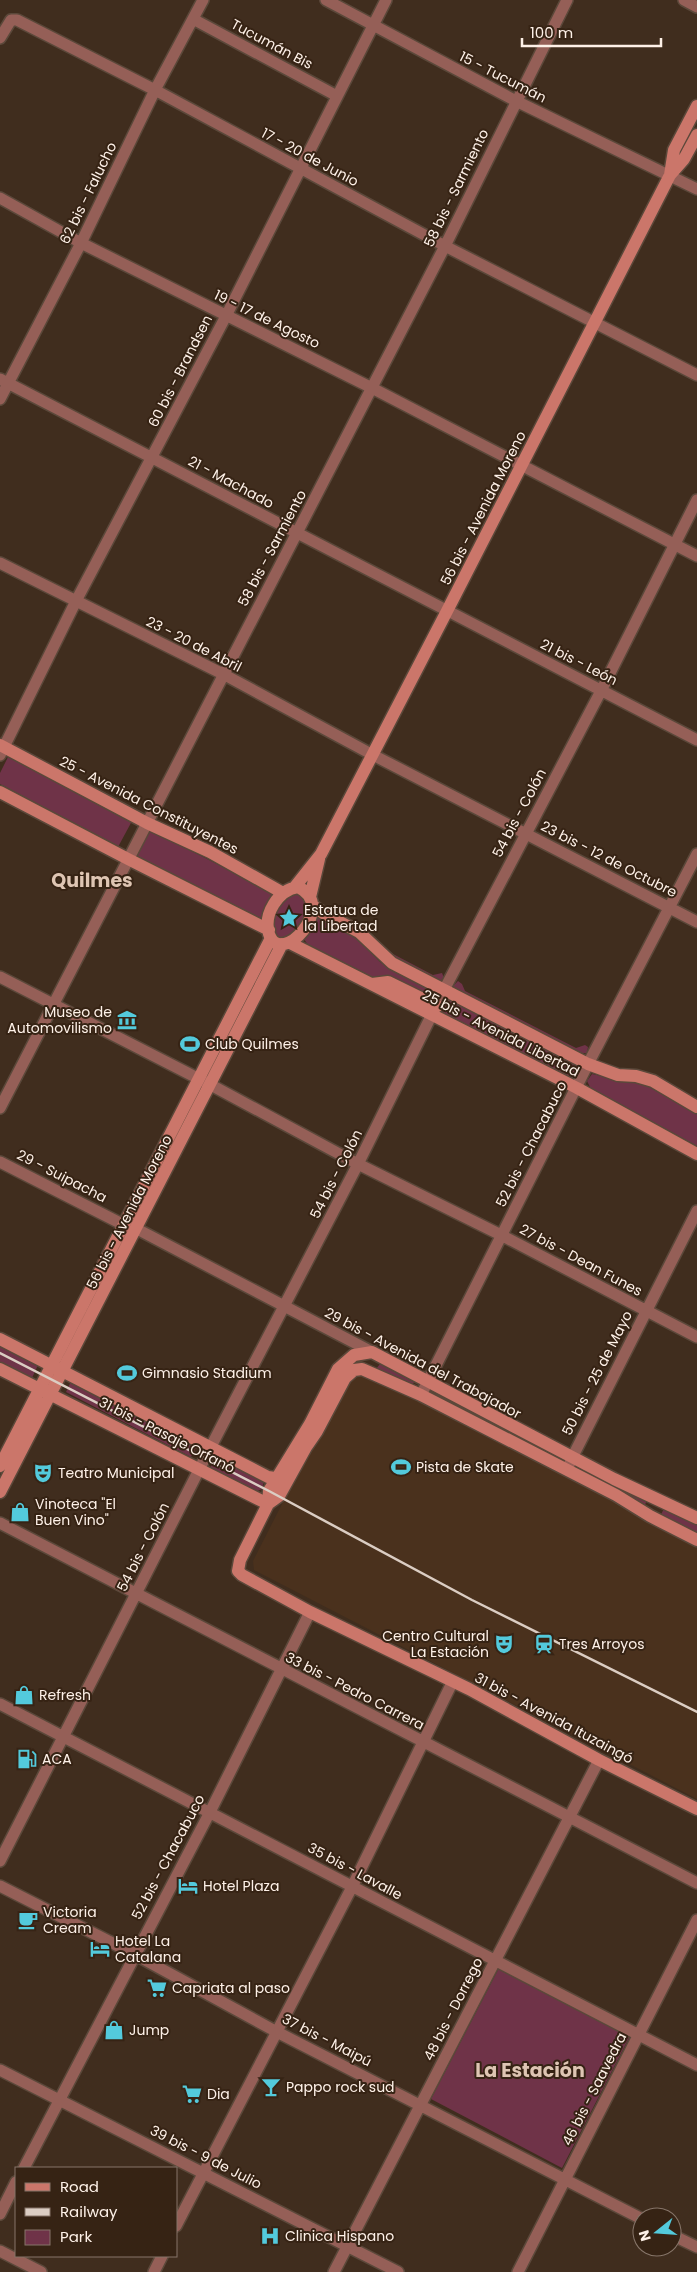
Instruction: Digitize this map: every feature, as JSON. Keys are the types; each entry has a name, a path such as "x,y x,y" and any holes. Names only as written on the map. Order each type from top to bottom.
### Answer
{"main road":[{"name":"56 bis - Avenida Moreno","path":"670,175 674,150 697,106"},
{"name":"56 bis - Avenida Moreno","path":"288,890 321,854 448,611 670,175 684,159 697,135"},
{"name":"25 - Avenida Constituyentes","path":"1,749 147,823 288,890"},
{"path":"0,792 278,939 300,936 305,928 313,909 311,901 304,890 288,890 275,902 271,909 278,939"},
{"name":"56 bis - Avenida Moreno","path":"311,901 321,854"},
{"name":"25 bis - Avenida Libertad","path":"311,901 323,913 359,932 392,963 588,1064 618,1075 636,1076 653,1081 697,1106"},
{"name":"56 bis - Avenida Moreno","path":"0,1492 57,1368 278,939"},
{"name":"25 bis - Avenida Libertad","path":"278,939 372,984 435,1010 697,1154"},
{"name":"31 bis - Pasaje Orfanó","path":"0,1339 268,1476 282,1480"},
{"path":"268,1504 269,1490 282,1480 338,1369 354,1355 375,1354 369,1372"},
{"name":"29 bis - Avenida del Trabajador","path":"375,1354 572,1458 697,1518"},
{"name":"31 bis - Pasaje Orfanó","path":"0,1369 268,1504"},
{"name":"29 bis - Avenida del Trabajador","path":"282,1480 317,1431 345,1378 354,1370 362,1369 422,1395 616,1495 650,1516 697,1540"},
{"name":"56 bis - Avenida Moreno","path":"0,1466 46,1391"},
{"path":"458,1415 464,1402"},
{"path":"650,1516 659,1499"},
{"name":"31 bis - Avenida Ituzaingó","path":"268,1504 240,1560 238,1571 242,1575 310,1612 469,1690 599,1760 697,1809"}],"street":[{"name":"62 bis - Falucho","path":"0,399 4,381 82,243 155,90 203,0"},
{"name":"15 - Tucumán","path":"326,0 516,101 697,189"},
{"name":"60 bis - Brandsen","path":"1,749 76,601 226,316 386,0"},
{"name":"58 bis - Sarmiento","path":"0,1108 52,1003 445,246 567,0"},
{"path":"684,0 697,7"},
{"name":"Tucumán Bis","path":"194,19 337,96"},
{"name":"17 - 20 de Junio","path":"0,38 11,20 17,20 155,90 445,246 697,375"},
{"name":"19 - 17 de Agosto","path":"0,198 82,243 372,388 521,467 697,556"},
{"name":"21 - Machado","path":"4,381 448,611"},
{"name":"54 bis - Colón","path":"0,1861 211,1446 358,1164 444,990 602,690 697,500"},
{"name":"23 - 20 de Abril","path":"0,563 223,674 373,755"},
{"name":"21 bis - León","path":"448,611 697,740"},
{"name":"23 bis - 12 de Octubre","path":"373,755 526,832 697,922"},
{"name":"52 bis - Chacabuco","path":"422,1395 501,1235 697,854"},
{"name":"27 bis - Dean Funes","path":"0,977 205,1082 358,1164 501,1235 697,1337"},
{"name":"29 - Suipacha","path":"0,1162 131,1227"},
{"name":"50 bis - 25 de Mayo","path":"567,1470 697,1211"},
{"name":"29 bis - Avenida del Trabajador","path":"131,1227 283,1308 375,1354"},
{"name":"33 bis - Pedro Carrera","path":"0,1523 697,1883"},
{"name":"52 bis - Chacabuco","path":"24,2167 134,1954 210,1812 310,1612"},
{"path":"178,2222 352,1887 452,1683"},
{"name":"35 bis - Lavalle","path":"0,1704 697,2065"},
{"name":"48 bis - Dorrego","path":"334,2272 599,1760"},
{"name":"37 bis - Maipú","path":"0,1886 134,1954 277,2032 632,2214"},
{"name":"46 bis - Saavedra","path":"518,2272 697,1920"},
{"name":"39 bis - 9 de Julio","path":"0,2070 203,2171 398,2272"},
{"path":"0,2214 15,2184"},
{"path":"682,2239 697,2247"},
{"path":"0,2251 41,2272"},
{"path":"154,2272 162,2257"}],"shaded area":[{"path":"364,1375 380,1384 401,1390 609,1497 632,1513 697,1546 697,1799 254,1570 253,1561 309,1451 324,1431 349,1381 357,1376"}],"green space":[{"path":"9,755 132,821 118,847 0,784 0,773"},
{"path":"150,830 274,893 261,920 137,856"},
{"path":"299,894 305,903 302,921 291,936 280,940 272,929 275,917 280,907 288,898"},
{"path":"318,917 355,936 380,962 431,990 434,997 432,999 366,975 310,948 304,939"},
{"path":"378,941 393,954 433,975 442,973 444,978 442,982 396,959 376,942"},
{"path":"458,981 462,984 465,991 576,1048 585,1045 588,1047 587,1053 580,1053 455,989 453,986"},
{"path":"449,999 579,1066 573,1079 442,1012"},
{"path":"592,1074 646,1085 697,1114 697,1146 591,1089 587,1081"},
{"path":"0,1345 38,1365 32,1378 0,1362"},
{"path":"380,1364 414,1382 413,1384 376,1369"},
{"path":"72,1379 198,1444 191,1457 66,1392"},
{"path":"468,1410 561,1458 560,1460 467,1412"},
{"path":"217,1455 264,1481 262,1489 255,1492 210,1468"},
{"path":"577,1466 647,1500 644,1507 576,1468"},
{"path":"664,1508 697,1525 697,1534 661,1515"},
{"path":"499,1968 630,2036 562,2168 431,2099"}],"railway":[{"path":"0,1353 269,1491 472,1600 697,1712"}],"place":[{"name":"Estatua de la Libertad","path":"289,918"},
{"name":"Museo de Automovilismo","path":"127,1020"},
{"name":"Club Quilmes","path":"190,1044"},
{"name":"Gimnasio Stadium","path":"127,1373"},
{"name":"Pista de Skate","path":"401,1467"},
{"name":"Teatro Municipal","path":"43,1473"},
{"name":"Vinoteca \"El Buen Vino\"","path":"20,1512"},
{"name":"Centro Cultural La Estación","path":"504,1644"},
{"name":"Tres Arroyos","path":"544,1644"},
{"name":"Refresh","path":"24,1695"},
{"name":"ACA","path":"27,1759"},
{"name":"Hotel Plaza","path":"188,1886"},
{"name":"Victoria Cream","path":"28,1920"},
{"name":"Hotel La Catalana","path":"100,1949"},
{"name":"Capriata al paso","path":"157,1988"},
{"name":"Jump","path":"114,2030"},
{"name":"Pappo rock sud","path":"271,2087"},
{"name":"Dia","path":"192,2094"},
{"name":"Clinica Hispano","path":"270,2236"}],"district":[{"name":"Quilmes","path":"92,880"},
{"name":"La Estación","path":"530,2070"}]}
